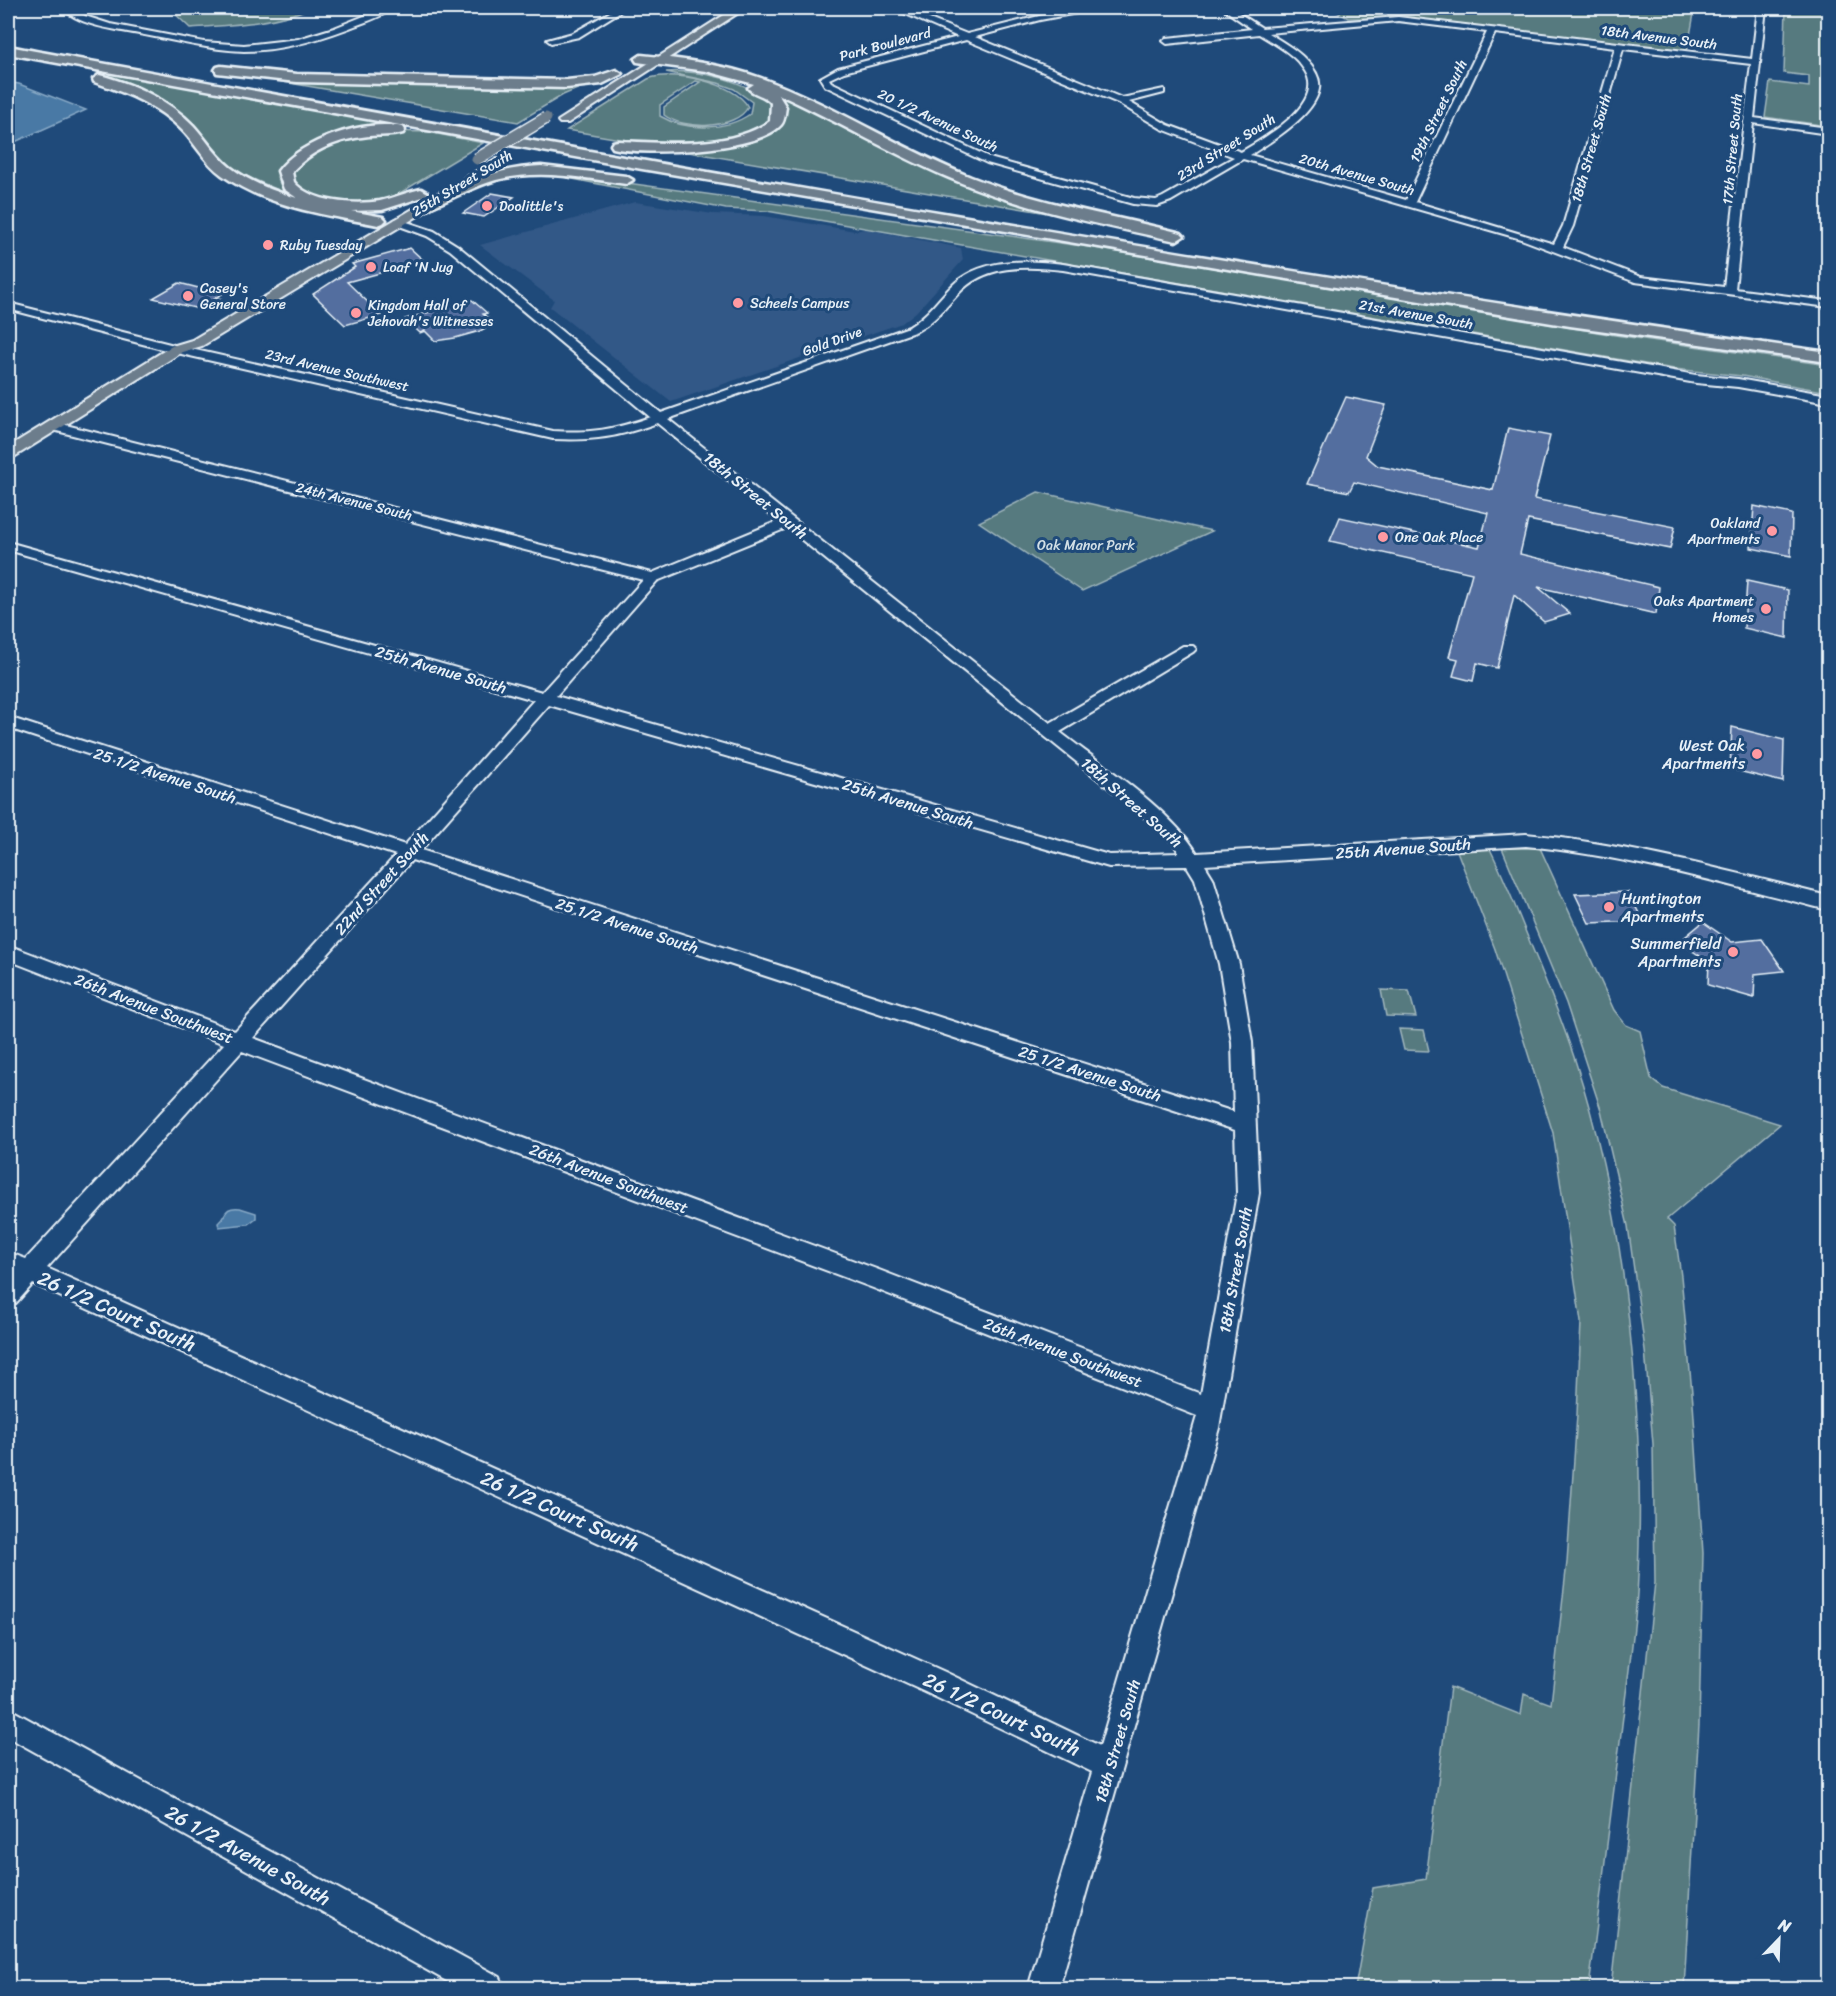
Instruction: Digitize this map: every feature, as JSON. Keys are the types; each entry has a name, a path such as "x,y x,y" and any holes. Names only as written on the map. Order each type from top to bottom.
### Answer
{"highway":[{"path":"8,40 1319,266 1606,313 1828,344"},
{"path":"8,52 1269,271 1604,326 1828,357"},
{"path":"8,52 75,70 138,93 166,109 185,125 224,170 252,187 292,201 378,220"},
{"path":"641,59 723,72 769,85 921,161 1003,193 1081,216 1193,239"},
{"path":"120,60 162,64"},
{"path":"204,68 297,78 556,84 615,81 661,71 684,70 763,90 778,101 780,110 776,122 763,131 746,138 716,145 677,148 612,145"},
{"path":"483,136 417,130 388,130 356,134 327,141 305,151 292,161 285,171 290,188 298,194 346,206 378,206 426,197 491,176 529,171 549,171 642,183"},
{"path":"697,190 1269,271"},
{"path":"1285,258 1319,266"}],"main road":[{"name":"25th Street South","path":"8,454 177,350 197,343 398,222 426,197 477,159 615,81 641,59 722,8"},
{"name":"25th Street South","path":"586,93 658,61 741,8"},
{"name":"25th Street South","path":"177,350 180,338 378,220 497,163 556,116"},
{"name":"18th Street South","path":"378,220 398,222"}],"street":[{"path":"66,8 101,24 242,48 277,45 342,27 389,8"},
{"path":"552,40 576,35 622,8"},
{"name":"20th Avenue South","path":"896,8 1121,101 1167,128 1218,149 1410,203 1557,248 1639,280 1828,304"},
{"name":"Park Boulevard","path":"852,95 828,84 824,78 841,70 967,37 1093,8"},
{"name":"23rd Street South","path":"1084,188 1133,201 1157,203 1241,156 1287,125 1309,105 1315,90 1305,63 1226,8"},
{"name":"17th Street South","path":"1729,292 1748,147 1754,62 1762,8"},
{"name":"18th Avenue South","path":"1167,41 1388,19 1754,62"},
{"path":"342,27 360,35"},
{"name":"19th Street South","path":"1410,203 1492,30"},
{"name":"18th Street South","path":"1557,248 1568,226 1620,46"},
{"path":"1121,101 1161,91"},
{"name":"20 1/2 Avenue South","path":"852,95 990,161 1084,188"},
{"path":"1749,120 1828,131"},
{"name":"18th Street South","path":"398,222 434,233 449,242 540,321 1049,730 1180,840 1204,878 1229,964 1242,1042 1248,1193 1207,1428 1044,1989"},
{"name":"21st Avenue South","path":"998,268 1034,264 1063,267 1684,377 1738,383 1828,399"},
{"name":"Gold Drive","path":"661,418 913,329 934,316 961,284 976,275 998,268"},
{"name":"23rd Avenue Southwest","path":"8,306 177,350 553,435 588,437 620,432 661,418"},
{"name":"24th Avenue South","path":"54,426 594,561 652,578"},
{"name":"22nd Street South","path":"8,1295 18,1267 239,1040 652,578 789,522"},
{"name":"25th Avenue South","path":"8,546 1109,861 1193,860 1526,840 1570,843 1617,851 1828,903"},
{"path":"1049,730 1188,649"},
{"name":"25 1/2 Avenue South","path":"8,722 407,854 1247,1125"},
{"name":"26th Avenue Southwest","path":"8,952 857,1272 1210,1409"},
{"name":"26 1/2 Court South","path":"18,1267 176,1336 913,1672 1110,1766"},
{"name":"26 1/2 Avenue South","path":"8,1722 489,1989"}],"shaded area":[{"path":"8,82 19,84 86,110 8,145"},
{"name":"Scheels Campus","path":"635,202 713,214 764,216 855,231 865,229 961,248 963,260 916,312 902,323 671,402 550,307 554,300 480,245"},
{"path":"240,1208 256,1213 256,1218 248,1224 219,1227 218,1223 228,1210"}],"green space":[{"path":"169,8 310,8 266,21 190,28"},
{"path":"1330,8 1695,8 1687,52 1404,18 1348,18"},
{"path":"1786,8 1828,8 1828,126 1765,117 1770,82 1809,87 1809,76 1784,73"},
{"path":"101,71 398,125 388,129 329,138 303,147 292,155 283,164 277,177 281,186 299,199 237,172 138,89 97,73"},
{"path":"666,72 694,73 723,78 751,89 773,105 771,118 753,132 730,140 703,144 644,142 567,130 648,79 658,76 687,77 718,85 741,98 748,107 742,115 721,124 683,123 664,115 664,107 700,82 696,81 660,105 660,116 670,121 693,126 718,126 740,120 750,114 752,102 734,89 718,83"},
{"path":"254,77 582,87 563,95 518,122"},
{"path":"777,92 888,148 1062,213 1059,215 688,152 689,150 717,147 780,121 784,110 782,103 773,93"},
{"path":"386,131 428,132 483,143 395,196 368,203 327,200 301,189 290,181 291,167 324,144"},
{"path":"542,173 1082,246 1615,335 1828,365 1828,392 1742,376 1674,369 767,211 726,209"},
{"name":"Oak Manor Park","path":"1038,492 1212,531 1082,591 979,522"},
{"path":"1502,848 1540,848 1614,1010 1626,1025 1640,1031 1651,1078 1663,1088 1780,1124 1667,1219 1674,1226 1681,1276 1693,1403 1703,1553 1699,1725 1684,1988 1611,1988 1655,1582 1653,1444 1645,1350 1628,1226 1601,1110 1566,1003"},
{"path":"1490,849 1540,966 1575,1060 1593,1120 1619,1249 1635,1382 1638,1448 1638,1576 1631,1654 1589,1988 1355,1988 1373,1888 1426,1879 1450,1687 1521,1715 1524,1694 1551,1704 1567,1562 1581,1322 1553,1133 1495,949 1457,851"},
{"path":"1381,990 1409,991 1416,1017 1386,1016"},
{"path":"1399,1029 1424,1030 1429,1051 1404,1050"}],"building":[{"name":"Doolittle's","path":"492,193 514,197 484,217 463,213"},
{"path":"410,248 424,261 347,282 381,315 345,325 313,294 355,267 352,264"},
{"name":"Casey's General Store","path":"179,283 222,294 215,298 221,299 203,310 153,298"},
{"path":"472,300 487,313 483,314 494,323 480,331 435,341 425,331 420,333 405,319"},
{"name":"One Oak Place","path":"1346,397 1386,405 1366,456 1378,466 1493,490 1508,428 1550,436 1534,499 1675,527 1670,549 1528,520 1520,554 1659,587 1656,614 1538,587 1570,614 1544,622 1514,595 1497,668 1477,663 1473,681 1453,676 1458,659 1449,657 1472,573 1330,541 1340,517 1479,547 1488,513 1354,482 1349,492 1307,484"},
{"name":"Oakland Apartments","path":"1754,506 1792,514 1791,556 1751,548"},
{"name":"Oaks Apartment Homes","path":"1747,581 1788,590 1787,638 1744,628"},
{"name":"West Oak Apartments","path":"1732,727 1784,740 1783,782 1730,769"},
{"name":"Huntington Apartments","path":"1628,892 1643,921 1589,923 1575,894"},
{"name":"Summerfield Apartments","path":"1703,922 1732,942 1762,939 1784,971 1755,974 1754,998 1708,985 1709,962 1679,942"}],"place":[{"name":"Doolittle's","path":"487,206"},
{"name":"Ruby Tuesday","path":"268,245"},
{"name":"Loaf 'N Jug","path":"371,267"},
{"name":"Casey's General Store","path":"188,296"},
{"name":"Scheels Campus","path":"738,303"},
{"name":"Kingdom Hall of Jehovah's Witnesses","path":"356,313"},
{"name":"Oakland Apartments","path":"1772,531"},
{"name":"One Oak Place","path":"1383,537"},
{"name":"Oaks Apartment Homes","path":"1766,609"},
{"name":"West Oak Apartments","path":"1757,754"},
{"name":"Huntington Apartments","path":"1609,907"},
{"name":"Summerfield Apartments","path":"1733,952"}]}
